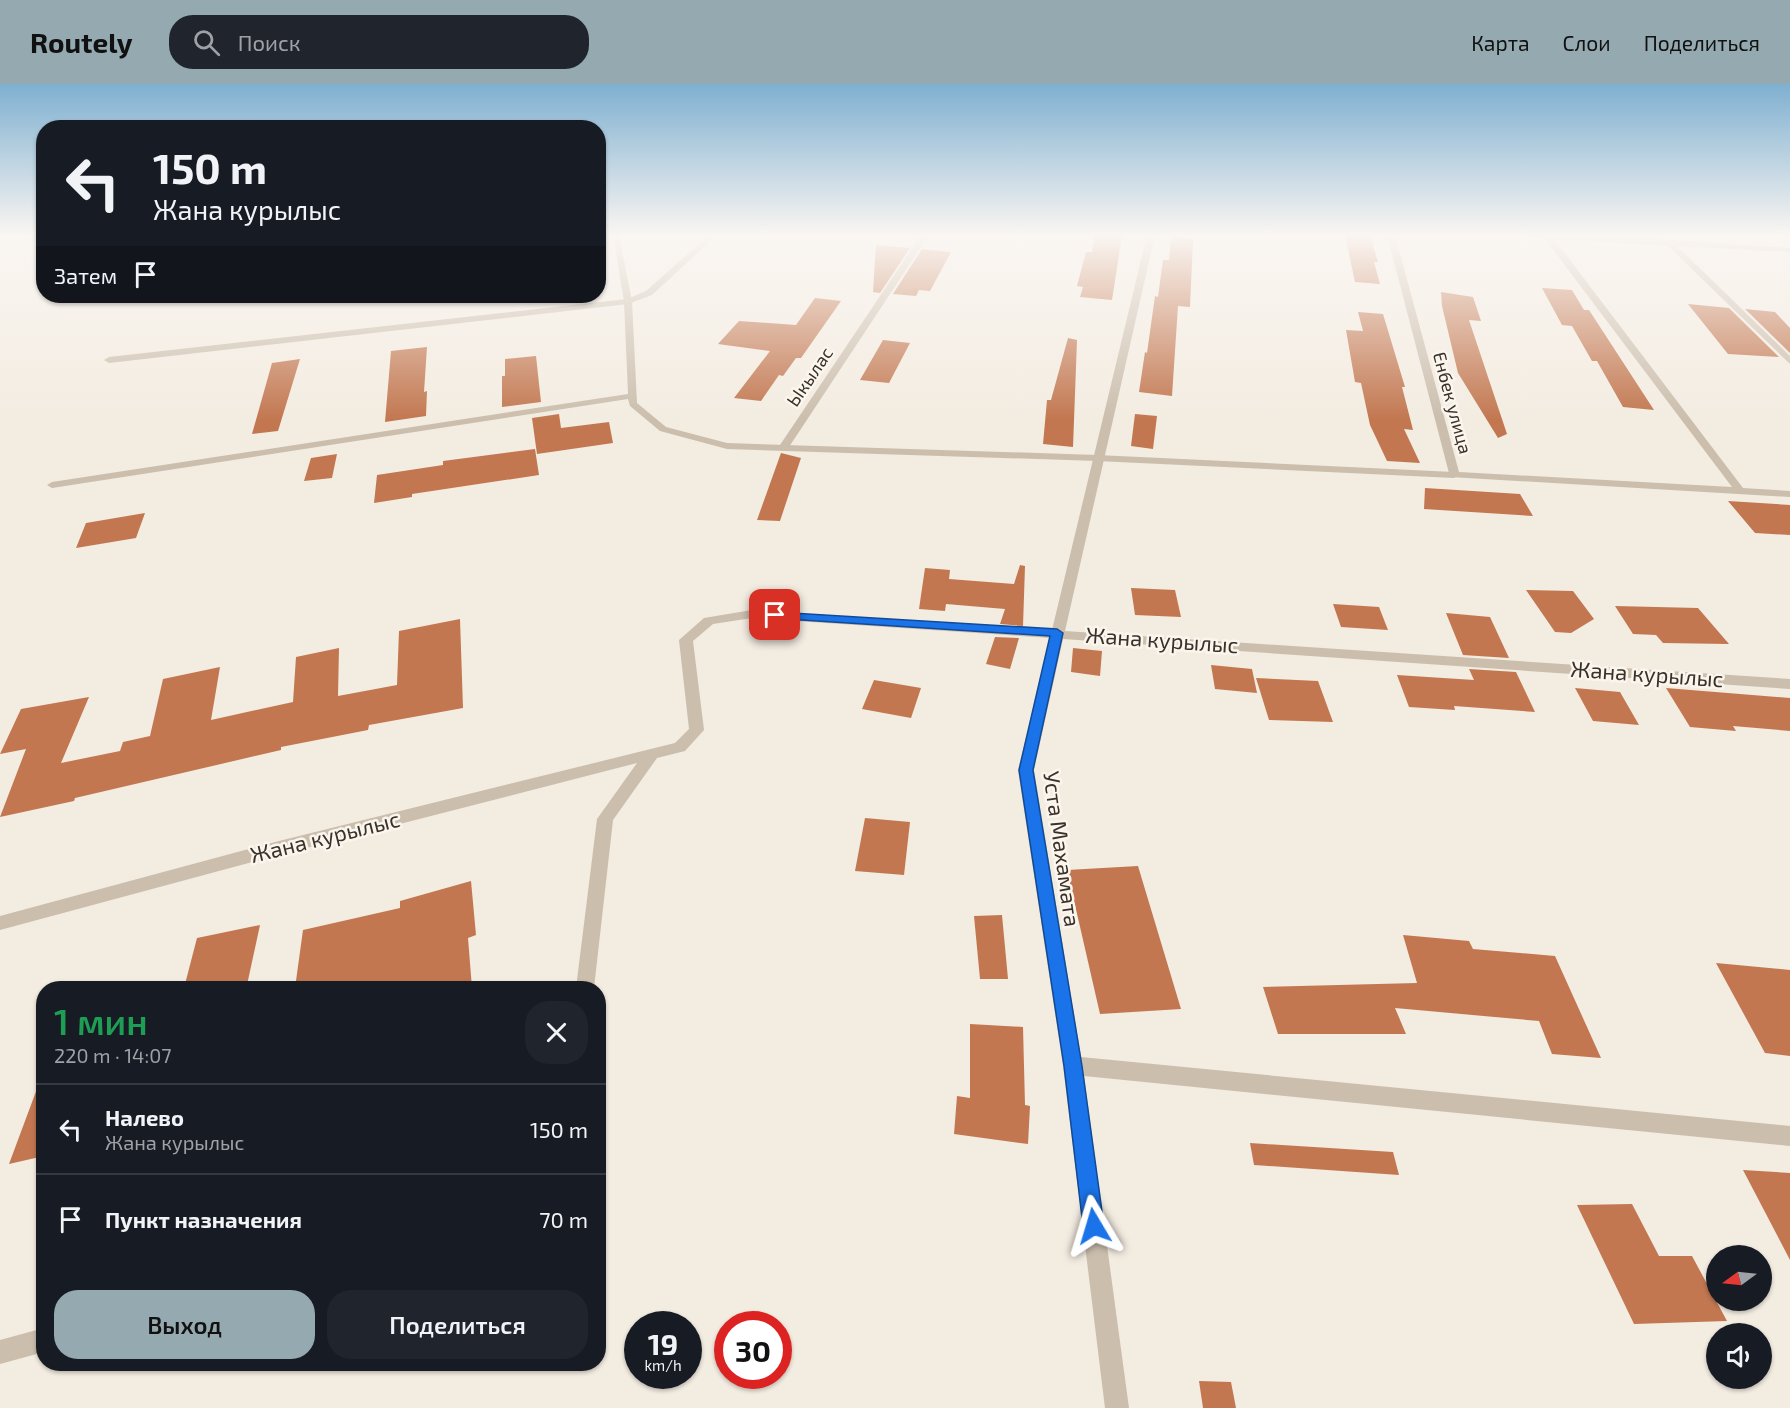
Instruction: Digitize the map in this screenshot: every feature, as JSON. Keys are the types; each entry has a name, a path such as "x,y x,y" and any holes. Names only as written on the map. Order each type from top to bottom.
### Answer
{"street":[{"path":"109,360 628,301 639,297"},
{"name":"Ыкылас","path":"783,448 884,297"},
{"name":"Уста Махамата","path":"1117,1408 1073,1066 1026,770 1136,297"},
{"name":"Енбек улица","path":"1407,297 1454,475"},
{"path":"1593,297 1740,491"},
{"path":"1725,297 1790,361"},
{"path":"1454,475 1790,494"},
{"name":"Жана курылыс","path":"0,923 275,849 680,747 697,730 686,640 709,621 752,614 1790,684"},
{"path":"586,981 605,819 651,755"},
{"path":"1073,1066 1790,1136"},
{"path":"0,1352 36,1342"}],"lane":[{"path":"627,297 633,404 663,429 727,446 1097,458 1454,475"},
{"path":"52,485 633,396"}],"building":[{"path":"1080,297 1112,297 1112,300"},
{"path":"1155,297 1190,297 1190,307 1178,306 1172,396 1139,392"},
{"path":"1441,297 1473,297 1481,321 1469,320 1507,434 1498,438 1458,373"},
{"path":"1547,297 1576,297 1584,310 1589,310 1654,410 1623,407 1597,361 1592,361 1572,326 1562,325"},
{"path":"815,298 841,301 801,358 796,358 783,376 779,375 761,401 734,398 770,351 718,344 739,321 796,325"},
{"path":"1688,304 1729,308 1779,357 1728,354"},
{"path":"1745,309 1775,312 1790,328 1790,353"},
{"path":"1358,312 1383,314 1405,387 1402,387 1413,430 1404,429 1420,463 1387,461 1370,425 1361,383 1355,382 1346,330 1363,331"},
{"path":"1068,338 1077,340 1073,447 1043,444 1047,400 1051,400"},
{"path":"883,340 910,343 889,383 860,380"},
{"path":"427,347 424,392 427,391 426,416 385,422 391,351"},
{"path":"536,356 541,402 502,407 502,376 505,376 505,359"},
{"path":"300,359 278,431 252,434 272,363"},
{"path":"559,414 561,428 609,422 613,443 537,454 532,418"},
{"path":"1135,414 1157,416 1153,449 1131,446"},
{"path":"535,449 539,475 412,494 412,497 374,503 377,475 443,465 443,461"},
{"path":"781,453 801,458 780,521 757,520"},
{"path":"337,454 332,478 304,481 311,458"},
{"path":"1425,488 1520,494 1533,516 1424,509"},
{"path":"1728,501 1790,505 1790,535 1755,533"},
{"path":"145,513 136,538 76,548 86,523"},
{"path":"1020,565 1025,566 1023,626 1000,624 1005,609 946,604 945,611 919,609 925,568 950,570 949,579 1014,584"},
{"path":"1131,588 1175,590 1181,617 1135,615"},
{"path":"1526,590 1573,591 1594,619 1571,633 1555,632"},
{"path":"1333,604 1379,607 1388,630 1341,627"},
{"path":"1615,606 1698,608 1729,644 1663,643 1656,635 1633,634"},
{"path":"1446,613 1490,617 1509,658 1463,655"},
{"path":"460,619 463,708 369,725 368,730 281,747 281,750 0,817 26,749 0,754 21,709 89,697 61,763 120,751 123,742 150,736 163,679 220,667 211,720 293,702 296,657 339,648 338,696 397,685 399,631"},
{"path":"995,637 1019,638 1010,669 986,664"},
{"path":"1073,648 1102,651 1100,676 1071,672"},
{"path":"1211,665 1252,669 1257,693 1215,689"},
{"path":"1469,669 1516,672 1535,712 1454,706 1455,710 1409,707 1397,675 1474,680"},
{"path":"1256,678 1318,681 1333,722 1269,720"},
{"path":"874,680 921,688 911,718 862,709"},
{"path":"1575,688 1620,692 1639,725 1593,721"},
{"path":"1666,688 1790,698 1790,731 1733,726 1736,731 1690,727"},
{"path":"865,818 910,822 904,875 855,871"},
{"path":"1138,866 1181,1009 1100,1014 1067,870"},
{"path":"471,881 476,935 468,938 471,981 296,981 303,930 400,908 400,901"},
{"path":"1002,915 1008,979 980,979 974,916"},
{"path":"260,925 248,981 186,981 197,938"},
{"path":"1403,935 1469,941 1473,949 1555,956 1601,1058 1552,1054 1539,1021 1395,1008 1406,1034 1278,1034 1263,987 1417,983"},
{"path":"1716,963 1790,970 1790,1056 1765,1053"},
{"path":"970,1024 1023,1027 1025,1105 1030,1106 1028,1144 954,1134 957,1096 970,1098"},
{"path":"36,1091 36,1158 9,1164"},
{"path":"1250,1143 1393,1152 1399,1175 1254,1165"},
{"path":"1743,1170 1790,1173 1790,1260"},
{"path":"1632,1204 1659,1256 1692,1256 1706,1282 1706,1311 1722,1311 1727,1321 1634,1324 1577,1205"},
{"path":"1199,1381 1231,1382 1236,1408 1203,1408"}],"route":[{"path":"775,615 1057,633 1026,770 1073,1066 1094,1226"}]}
